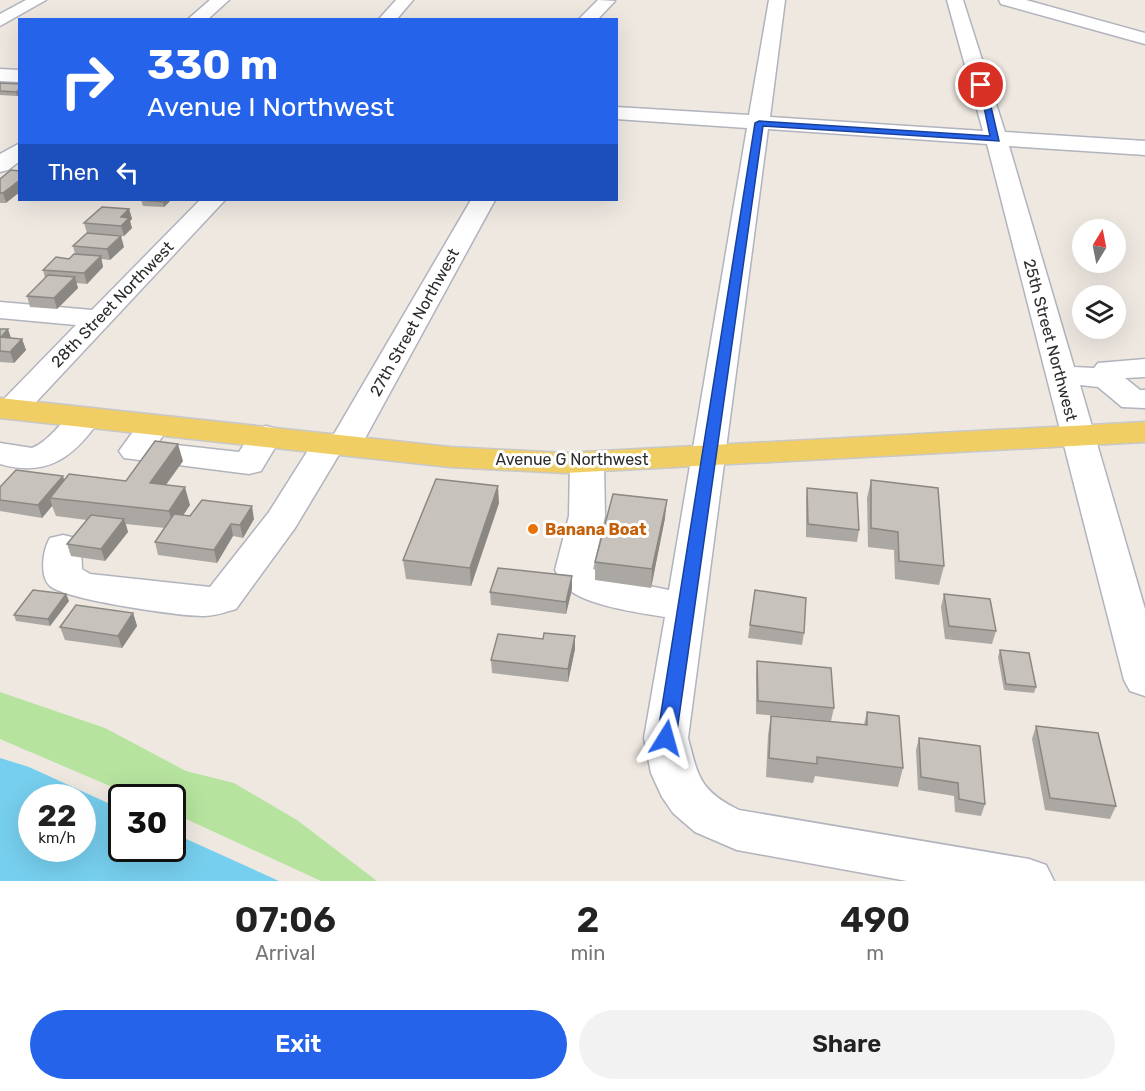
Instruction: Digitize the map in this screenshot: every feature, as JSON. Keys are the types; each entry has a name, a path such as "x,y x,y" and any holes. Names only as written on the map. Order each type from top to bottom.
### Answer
{"main road":[{"path":"4,410 154,425"},
{"name":"Avenue G Northwest","path":"266,436 450,457 587,462 1145,432"}],"street":[{"path":"0,21 38,0"},
{"path":"198,18 221,0"},
{"path":"388,18 405,0"},
{"path":"777,0 666,738 677,782 689,800 706,814 737,830 1029,881"},
{"name":"25th Street Northwest","path":"955,0 1145,680"},
{"path":"1007,0 1078,18 1145,39"},
{"path":"1063,0 1078,18"},
{"path":"588,18 607,1"},
{"path":"0,75 18,76"},
{"path":"618,113 1145,148"},
{"path":"0,165 18,152"},
{"name":"28th Street Northwest","path":"4,410 99,319 212,201"},
{"name":"27th Street Northwest","path":"63,548 63,576 83,586 204,602 222,599 337,443 482,201"},
{"path":"0,310 99,319"},
{"path":"1106,378 1109,369 1142,370"},
{"path":"1061,375 1106,378 1134,400 1145,399"},
{"path":"0,453 19,460 50,456 85,418"},
{"path":"154,425 136,451 249,464 266,436"},
{"path":"587,462 589,503 575,576 579,581 630,597 685,606"}],"green space":[{"path":"0,692 105,728 186,771 234,783 297,820 377,881 321,881 186,819 186,784 108,785 0,739"}],"water":[{"path":"0,758 29,767 66,784 18,784 18,862 96,862 96,798 108,803 108,862 186,862 186,839 279,881 0,881"}],"building":[{"path":"0,83 18,84 16,92 0,91"},
{"path":"11,170 18,171 18,182 3,193 0,193 0,179"},
{"path":"102,207 129,209 121,217 129,218 121,226 84,223"},
{"path":"87,233 121,236 107,249 73,246"},
{"path":"74,254 101,256 84,273 43,270 56,257 69,259"},
{"path":"48,275 75,277 54,298 27,296"},
{"path":"0,329 8,329 1,337 22,339 10,352 0,351"},
{"path":"155,441 178,444 150,483 185,487 169,511 50,498 69,474 126,481"},
{"path":"16,470 63,476 38,505 0,500 0,487"},
{"path":"436,479 498,486 470,568 403,560"},
{"path":"871,480 938,488 944,566 899,561 898,532 871,528"},
{"path":"807,488 857,493 859,530 808,524"},
{"path":"613,494 667,500 652,569 595,562"},
{"path":"202,500 252,506 240,525 231,524 214,550 155,542 174,514 190,516"},
{"path":"91,515 124,519 101,549 67,544"},
{"path":"498,568 572,576 566,602 490,592"},
{"path":"33,590 66,594 48,619 14,615"},
{"path":"755,590 806,598 804,633 750,625"},
{"path":"944,594 990,599 996,631 949,626"},
{"path":"76,605 133,613 118,636 60,627"},
{"path":"544,633 575,636 568,669 491,660 498,634 543,639"},
{"path":"1000,650 1029,653 1036,687 1006,684"},
{"path":"757,661 831,668 834,708 758,701"},
{"path":"867,712 899,716 903,768 817,757 817,764 769,758 771,716 867,725"},
{"path":"1036,726 1098,733 1116,806 1050,798"},
{"path":"919,738 980,746 985,804 959,799 958,783 921,777"}],"place":[{"name":"Banana Boat","path":"533,529"}],"route":[{"path":"666,738 759,123 995,139 986,97 981,85"}]}
